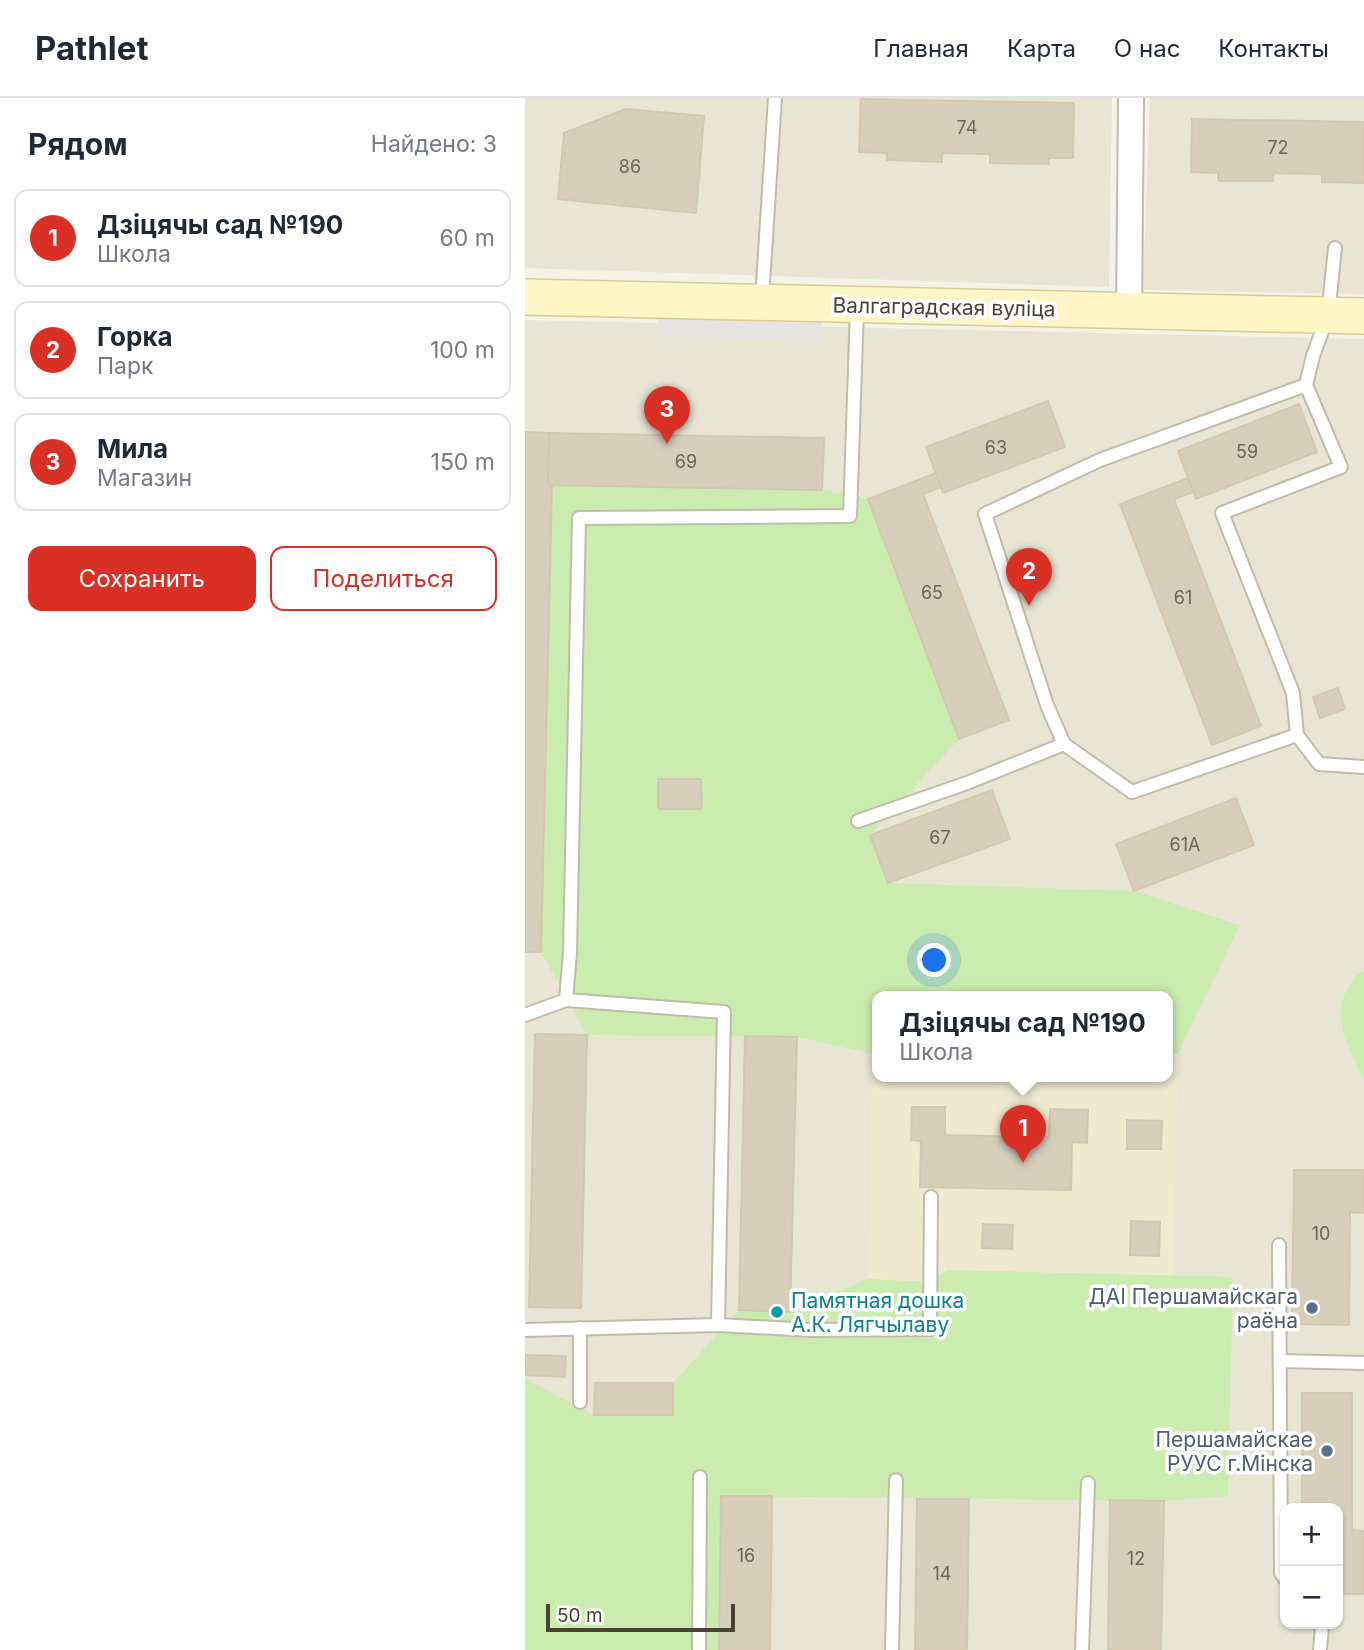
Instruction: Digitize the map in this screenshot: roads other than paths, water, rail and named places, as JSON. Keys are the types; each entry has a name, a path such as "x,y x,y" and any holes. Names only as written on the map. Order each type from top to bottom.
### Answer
{"main road":[{"name":"Валгаградская вуліца","path":"525,297 1364,316"}],"street":[{"path":"1129,311 1131,98"}],"lane":[{"path":"761,302 775,98"},
{"path":"1335,248 1328,316 1313,356 1306,385 1341,467 1222,513 1293,693 1297,735 1319,764 1364,767"},
{"path":"566,1000 579,518 850,516 857,304"},
{"path":"1297,735 1132,792 1064,744 1047,705 985,514 1100,460 1306,385"},
{"path":"858,821 967,783 1064,744"},
{"path":"525,1015 566,1000 724,1012 718,1325"},
{"path":"525,1329 718,1325 812,1330 930,1329 930,1197"},
{"path":"1279,1245 1281,1566"},
{"path":"580,1328 580,1402"},
{"path":"1280,1361 1364,1363"},
{"path":"699,1650 700,1477"},
{"path":"892,1650 896,1480"},
{"path":"1082,1650 1089,1483"},
{"path":"1320,1650 1322,1629"}],"place":[{"name":"Мила","path":"667,444"},
{"name":"Горка","path":"1029,606"},
{"name":"Дзіцячы сад №190","path":"1023,1163"},
{"name":"ДАІ Першамайскага раёна","path":"1312,1308"},
{"name":"Памятная дошка А.К. Лягчылаву","path":"777,1312"},
{"name":"Першамайскае РУУС г.Мінска","path":"1327,1451"}]}
